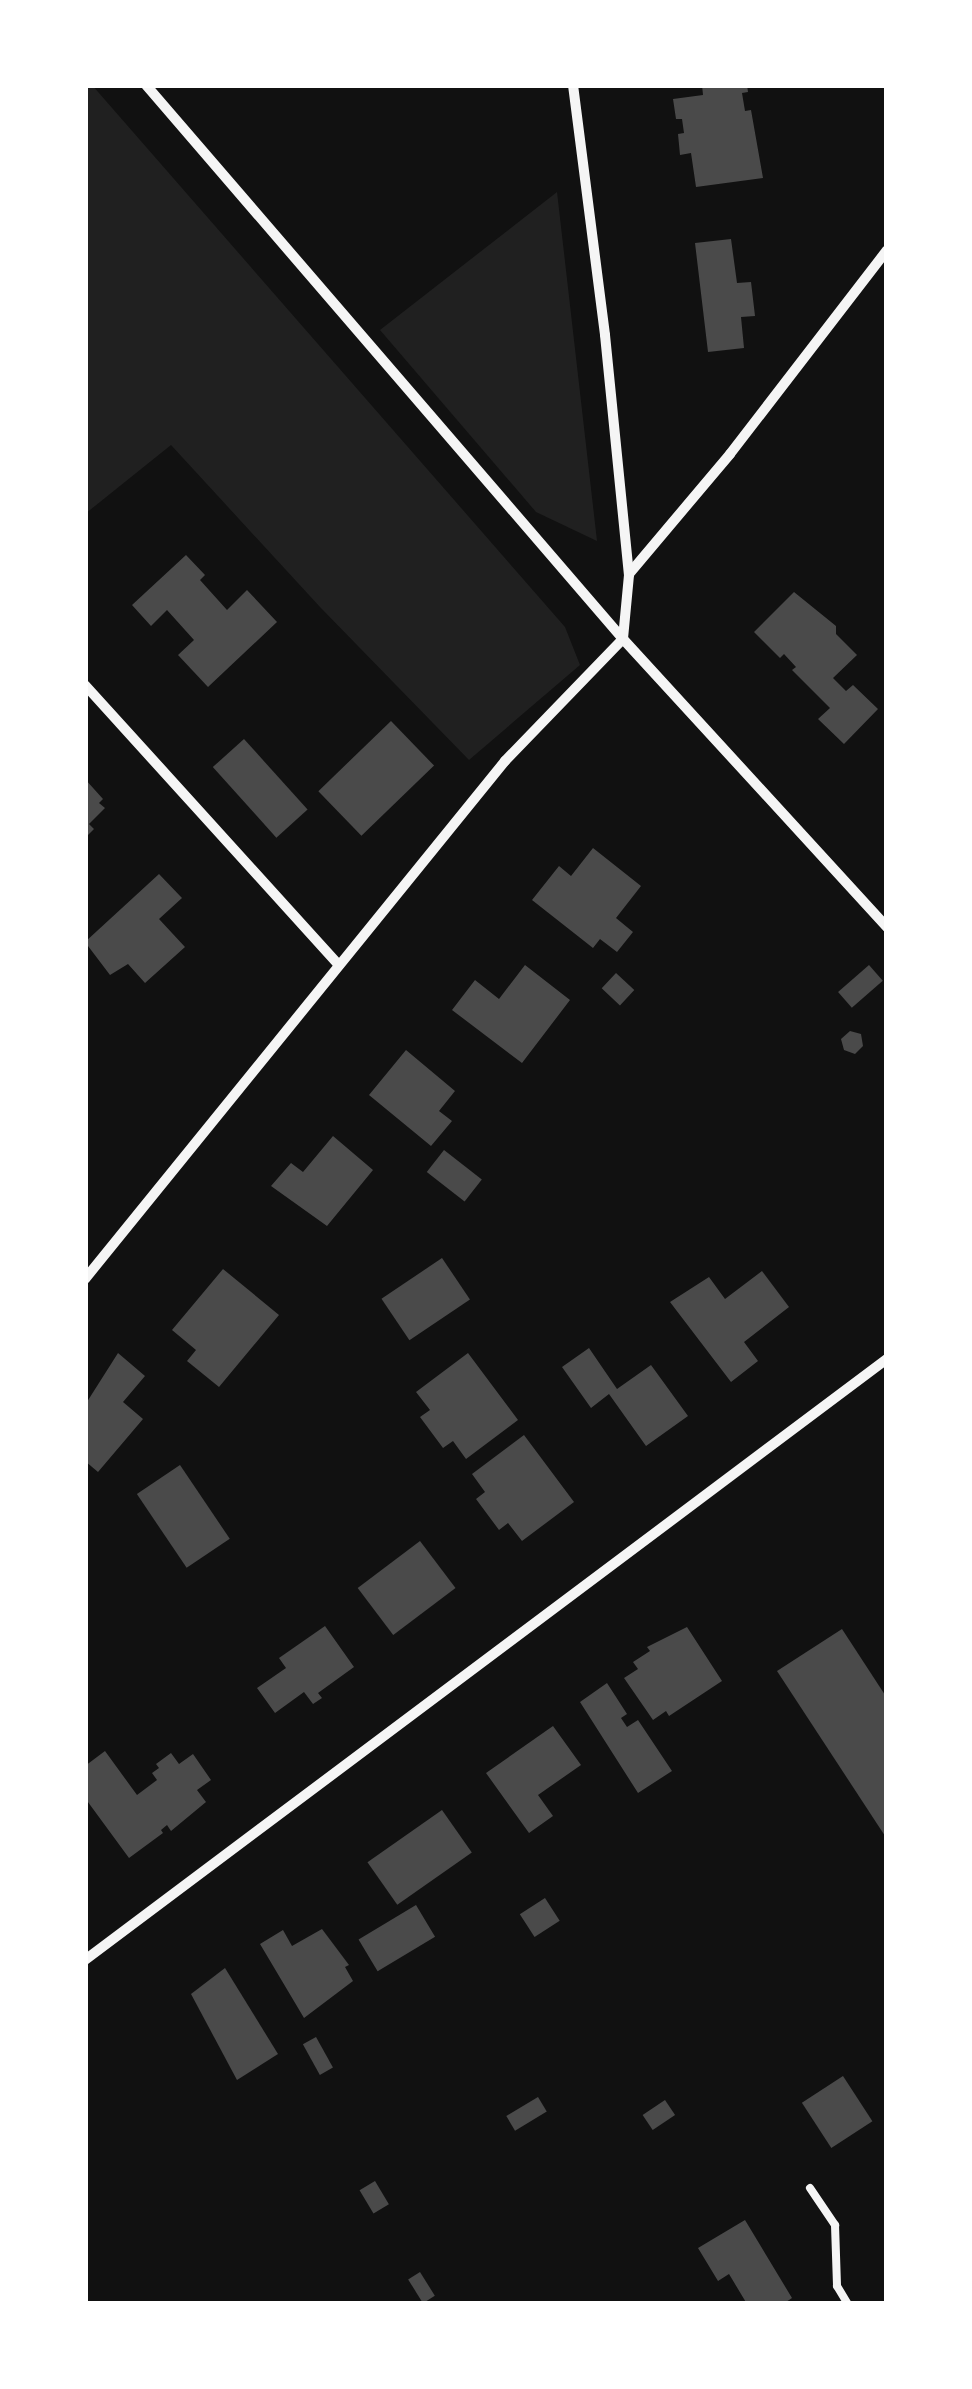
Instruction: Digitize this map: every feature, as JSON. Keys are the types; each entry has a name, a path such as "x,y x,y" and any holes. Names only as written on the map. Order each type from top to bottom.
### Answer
{"street":[{"path":"146,85 623,639 887,927"},
{"path":"85,1279 505,761 623,639 629,575 605,336 573,85"},
{"path":"629,575 730,454 887,250"},
{"path":"85,685 339,965"},
{"path":"85,1960 887,1359"}],"lane":[{"path":"810,2188 835,2225 837,2286 848,2304"}],"shaded area":[{"path":"85,85 92,85 565,627 580,665 469,760 320,607 171,445 85,514"},
{"path":"557,192 597,541 536,512 380,330"}],"building":[{"path":"702,85 747,85 748,92 742,93 745,111 751,110 763,178 696,187 691,153 680,155 678,134 684,133 682,119 676,119 673,99 703,95"},
{"path":"731,239 737,283 751,282 755,316 741,317 744,348 708,352 695,243"},
{"path":"186,555 205,575 200,580 227,610 247,590 277,622 208,687 178,655 194,640 167,610 151,626 132,605"},
{"path":"794,592 836,626 836,634 857,655 833,678 846,691 853,685 878,709 844,744 818,719 830,708 792,670 796,667 784,654 780,658 754,632"},
{"path":"391,721 434,766 361,836 318,791"},
{"path":"244,739 308,810 276,838 213,767"},
{"path":"85,779 103,799 99,803 105,808 89,824 94,829 85,838"},
{"path":"593,848 641,886 616,918 633,932 617,952 600,939 593,948 532,900 559,866 571,876"},
{"path":"159,874 182,898 159,919 185,947 145,983 128,964 110,975 85,942"},
{"path":"525,965 570,1000 522,1063 452,1010 475,980 499,999"},
{"path":"869,965 883,981 852,1008 838,992"},
{"path":"616,973 634,990 620,1005 602,988"},
{"path":"850,1031 861,1034 863,1046 855,1054 844,1050 841,1039"},
{"path":"406,1050 455,1091 439,1111 452,1121 431,1146 369,1095"},
{"path":"333,1136 373,1170 327,1226 271,1186 291,1163 303,1172"},
{"path":"444,1150 482,1180 465,1202 427,1172"},
{"path":"442,1258 470,1299 409,1340 381,1299"},
{"path":"223,1269 279,1315 219,1387 187,1361 196,1350 172,1330"},
{"path":"762,1271 789,1307 744,1342 758,1361 731,1382 670,1302 709,1277 725,1299"},
{"path":"589,1348 617,1389 651,1365 688,1416 646,1446 609,1394 591,1408 562,1367"},
{"path":"118,1353 145,1376 123,1402 143,1419 98,1472 85,1461 85,1405"},
{"path":"468,1353 518,1420 466,1459 453,1441 443,1448 420,1417 430,1410 416,1392"},
{"path":"524,1435 574,1502 522,1541 508,1523 499,1530 476,1499 485,1492 472,1474"},
{"path":"180,1465 230,1539 187,1568 137,1494"},
{"path":"420,1541 456,1588 393,1635 358,1588"},
{"path":"325,1626 354,1667 318,1693 322,1698 313,1704 304,1692 275,1713 257,1688 286,1668 279,1658"},
{"path":"687,1627 722,1681 669,1716 666,1711 653,1720 624,1678 638,1669 633,1662 650,1651 647,1647"},
{"path":"842,1629 887,1698 887,1839 777,1671"},
{"path":"607,1683 627,1714 621,1718 627,1727 638,1720 672,1771 638,1793 580,1702"},
{"path":"553,1726 581,1765 538,1795 553,1816 529,1833 486,1773"},
{"path":"105,1751 137,1795 157,1780 152,1773 159,1768 156,1764 171,1753 179,1764 193,1754 211,1780 197,1790 206,1802 171,1831 167,1825 161,1830 163,1833 129,1858 85,1798 85,1766"},
{"path":"442,1810 472,1853 397,1905 367,1862"},
{"path":"545,1898 560,1921 535,1937 520,1914"},
{"path":"416,1905 435,1937 378,1971 359,1940"},
{"path":"322,1929 349,1965 345,1967 353,1981 304,2018 260,1944 283,1930 292,1946"},
{"path":"225,1968 278,2054 237,2080 191,1994"},
{"path":"316,2037 333,2068 320,2075 303,2044"},
{"path":"843,2076 872,2121 831,2148 802,2103"},
{"path":"538,2097 547,2112 515,2131 506,2116"},
{"path":"665,2100 675,2115 653,2130 643,2115"},
{"path":"375,2181 389,2204 373,2213 360,2190"},
{"path":"745,2220 792,2298 783,2304 747,2304 729,2274 718,2281 698,2248"},
{"path":"420,2272 435,2296 423,2303 408,2279"}]}
